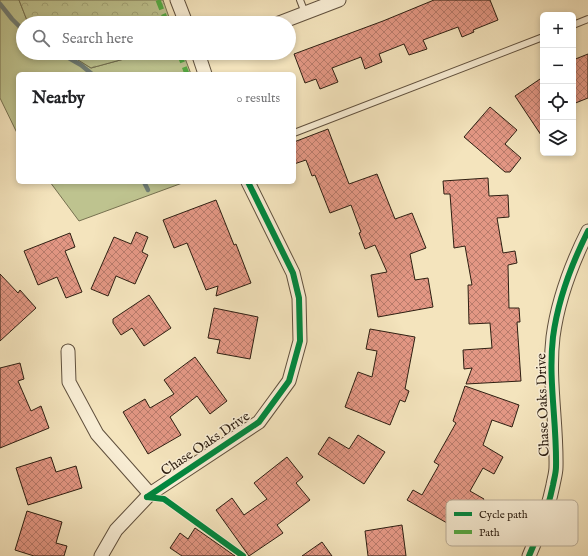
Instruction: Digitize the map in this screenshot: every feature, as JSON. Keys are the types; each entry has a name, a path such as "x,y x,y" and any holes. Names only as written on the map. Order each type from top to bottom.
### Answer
{"street":[{"path":"177,0 183,16"},
{"path":"296,16 339,0"},
{"path":"201,60 204,72"},
{"name":"Chase Oaks Drive","path":"101,556 116,530 150,494 259,422 289,381 300,341 299,298 293,273 249,184"},
{"name":"Chase Oaks Drive","path":"550,500 556,468 555,422 551,375 553,337 560,298 573,261 588,231"},
{"path":"68,351 69,382 97,434 150,494"},
{"name":"Chase Oaks Drive","path":"529,556 533,546"}],"lane":[{"path":"300,0 305,13"},
{"path":"576,24 588,20"},
{"path":"296,132 540,38"}],"green space":[{"path":"0,0 19,0 25,16 16,16 16,60 78,60 91,68 120,60 186,60 190,72 16,72 16,131 0,98"},
{"path":"19,0 163,0 169,16 25,16"},
{"path":"78,60 120,60 91,68"},
{"path":"51,184 180,184 79,221"}],"building":[{"path":"434,0 490,0 498,20 473,30 474,32 462,37 458,27 423,40 427,49 409,55 404,44 379,54 382,62 365,69 361,57 332,68 338,82 320,89 316,79 305,83 296,59 296,53 383,21"},
{"path":"588,54 588,98 576,103 576,84 576,59"},
{"path":"540,79 540,134 515,96"},
{"path":"490,107 517,130 505,144 521,158 510,172 505,172 464,137"},
{"path":"328,129 349,184 377,174 395,219 412,213 426,248 410,254 415,280 428,278 433,307 378,317 371,275 387,272 375,245 365,249 359,233 361,232 351,205 330,213 315,175 312,176 306,160 296,163 296,141"},
{"path":"488,178 489,196 508,195 509,217 497,218 503,253 515,251 517,263 508,265 509,308 519,308 520,322 517,322 521,381 466,384 472,368 464,369 463,350 492,348 490,323 469,324 468,285 472,285 465,246 454,248 450,194 444,194 443,181"},
{"path":"216,200 234,245 236,244 251,283 216,296 218,286 206,290 187,243 174,248 163,220"},
{"path":"136,232 148,237 142,252 148,255 135,284 116,276 108,296 91,289 114,237 131,244"},
{"path":"70,233 75,247 65,251 82,292 66,298 57,277 38,285 24,251"},
{"path":"0,274 18,293 20,290 36,308 0,341"},
{"path":"149,295 171,328 144,346 132,328 121,335 113,323 113,319"},
{"path":"214,308 258,317 250,359 217,353 220,340 208,338"},
{"path":"370,329 415,337 405,389 409,391 405,402 400,400 390,425 345,407 358,372 372,377 377,351 366,349"},
{"path":"195,357 227,401 210,414 197,396 170,417 181,435 148,454 123,412 145,399 150,408 174,394 164,380"},
{"path":"20,363 24,379 18,381 31,411 41,406 49,428 0,448 0,368"},
{"path":"465,386 519,405 512,427 492,420 483,445 503,457 494,474 483,468 470,491 483,500 446,500 446,522 407,500 413,490 422,495 439,465 434,462 456,423 453,421"},
{"path":"358,435 385,452 364,484 318,454 329,437 349,449"},
{"path":"51,457 56,472 76,466 82,488 28,505 16,468"},
{"path":"287,457 303,477 296,483 310,500 277,525 283,533 249,556 216,510 232,498 244,515 267,499 254,483"},
{"path":"27,511 62,522 56,543 67,546 64,556 34,556 15,550"},
{"path":"402,525 406,556 368,556 365,531"},
{"path":"195,528 235,556 182,556 170,548 180,533 188,539"},
{"path":"322,542 332,556 302,556"}],"waterway":[{"path":"0,4 16,23"},
{"path":"72,60 90,72"},
{"path":"145,184 148,190"}],"marked path":[{"path":"158,0 164,16"},
{"path":"182,60 186,72"}],"cycle path":[{"path":"147,497 259,422 289,381 300,341 299,298 293,273 249,184"},
{"path":"549,500 556,472 552,385 552,353 555,323 566,282 588,231"},
{"path":"147,497 164,499 243,556"},
{"path":"529,556 533,546"}]}
